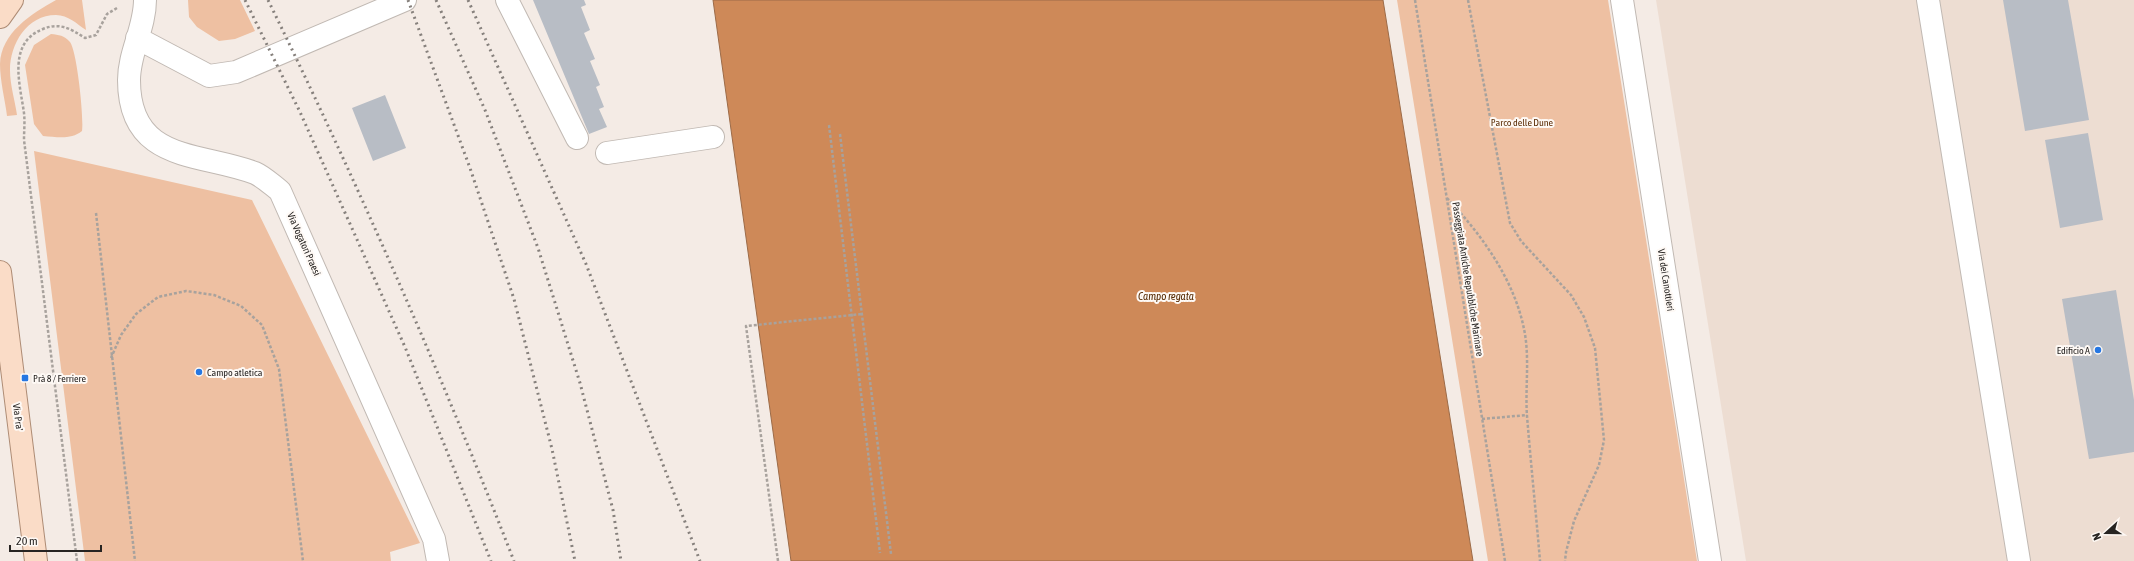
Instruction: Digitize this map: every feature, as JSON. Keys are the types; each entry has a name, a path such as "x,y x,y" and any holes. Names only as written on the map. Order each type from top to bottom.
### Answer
{"main road":[{"path":"0,17 12,0"},
{"name":"Via Pra'","path":"0,272 36,561"}],"street":[{"name":"Via Vogatori Praesi","path":"145,0 145,16 130,63 130,102 144,130 164,147 182,155 256,174 280,191 434,539 438,561"},
{"path":"138,38 209,76 236,72 405,0"},
{"path":"507,0 577,138"},
{"name":"Via dei Canottieri","path":"1622,0 1710,561"},
{"path":"1928,0 2019,561"},
{"path":"606,153 713,137"}],"path":[{"name":"Passeggiata Antiche Repubbliche Marinare","path":"1415,0 1505,561"},
{"path":"1468,0 1510,223 1521,241 1571,295 1584,317 1595,348 1604,440 1599,465 1574,521 1565,561"},
{"path":"77,561 24,140 24,114 18,78 19,56 24,44 31,36 39,30 52,26 69,27 85,38 96,35 107,14 118,7"},
{"path":"829,125 880,553"},
{"path":"840,134 891,554"},
{"path":"1446,198 1478,232 1509,283 1524,329 1527,416 1540,561"},
{"path":"96,213 111,358 135,561"},
{"path":"111,358 121,335 136,314 158,297 186,291 214,295 241,306 262,325 280,369 303,561"},
{"path":"778,561 746,326 862,314"},
{"path":"1482,419 1527,416"}],"shaded area":[{"path":"1656,0 2134,0 2134,561 1746,561"}],"green space":[{"path":"56,0 82,0 86,30 64,16 56,15 46,16 37,20 22,33 13,50 10,70 17,115 7,116 0,70 2,53 6,43 19,26 28,18"},
{"path":"188,0 240,0 255,31 235,39 219,41 197,27 189,17"},
{"name":"Parco delle Dune","path":"1397,0 1608,0 1697,561 1488,561"},
{"path":"51,34 59,35 70,42 75,58 82,113 82,131 69,137 43,136 34,124 25,65 34,45"},
{"name":"Campo atletica","path":"34,151 252,200 420,543 390,552 391,561 85,561"}],"water":[{"name":"Campo regata","path":"713,0 1383,0 1473,561 791,561"}],"building":[{"path":"533,0 584,0 586,5 581,7 590,30 584,33 595,59 590,61 600,85 596,87 604,107 599,109 607,127 589,134"},
{"path":"2003,0 2068,0 2089,120 2025,131"},
{"path":"385,95 406,148 373,161 352,108"},
{"path":"2088,133 2103,220 2060,228 2045,140"},
{"name":"Edificio A","path":"2116,290 2134,400 2134,452 2089,459 2062,299"}],"railway":[{"path":"245,0 300,112 405,347 491,561"},
{"path":"268,0 334,139 397,278 457,419 514,561"},
{"path":"408,0 470,168 514,299 552,449 575,561"},
{"path":"436,0 485,110 538,248 580,383 613,510 621,561"},
{"path":"468,0 586,264 700,561"}],"place":[{"name":"Edificio A","path":"2098,350"},
{"name":"Campo atletica","path":"199,372"},
{"name":"Prà 8 / Ferriere","path":"25,378"}]}
